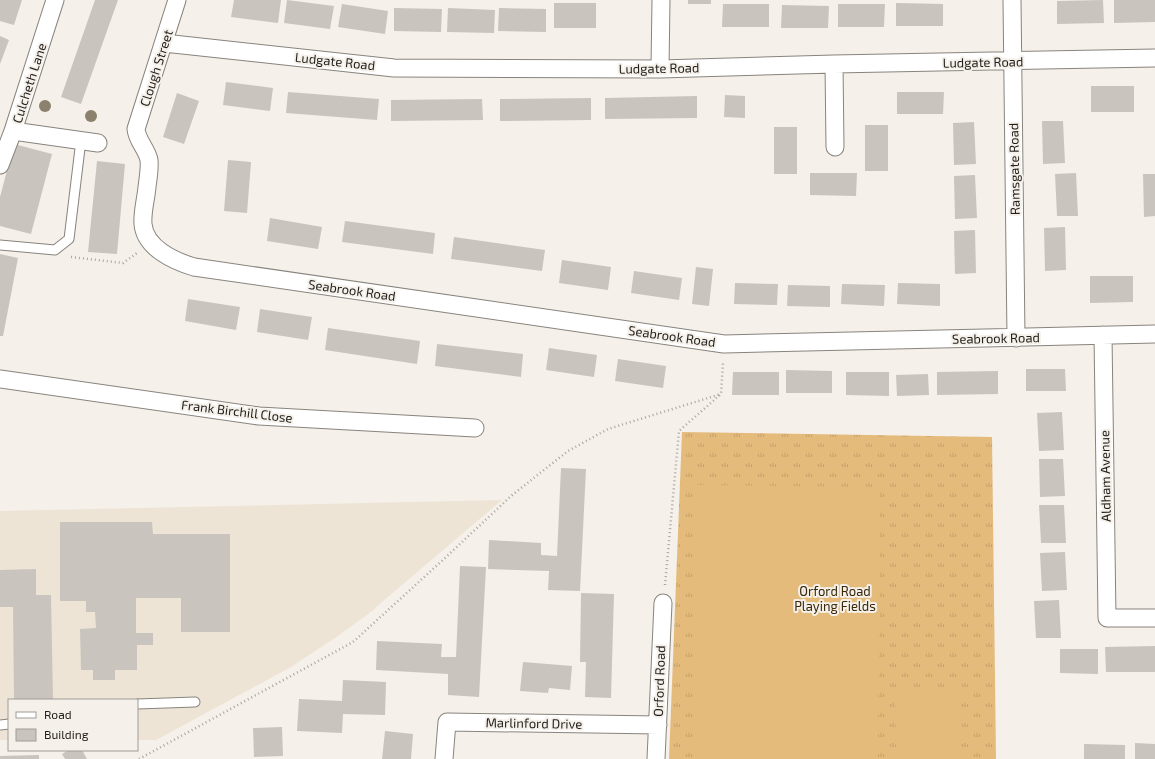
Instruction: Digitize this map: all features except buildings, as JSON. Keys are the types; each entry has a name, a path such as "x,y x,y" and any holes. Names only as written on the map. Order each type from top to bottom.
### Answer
{"street":[{"name":"Culcheth Lane","path":"0,165 14,131 55,0"},
{"name":"Clough Street","path":"152,243 146,234 143,224 149,160 137,136 136,129 177,0"},
{"path":"660,0 660,69"},
{"name":"Ramsgate Road","path":"1012,0 1016,338"},
{"name":"Ludgate Road","path":"164,43 394,68 660,69 1155,58"},
{"path":"834,64 835,147"},
{"path":"14,131 98,143"},
{"name":"Seabrook Road","path":"152,243 168,256 180,263 194,267 724,344 1155,334"},
{"name":"Aldham Avenue","path":"1103,335 1107,618 1155,618"},
{"name":"Frank Birchill Close","path":"0,379 259,416 475,428"},
{"name":"Orford Road","path":"656,759 663,603"},
{"name":"Marlinford Drive","path":"444,759 447,722 658,725"}],"lane":[{"path":"0,245 55,250 69,239 81,140"},
{"path":"138,704 195,702"}],"path":[{"path":"55,250 65,257 123,262 152,243"},
{"path":"663,603 679,431 721,394 724,344"},
{"path":"139,759 353,642 511,496 568,451 608,429 721,394"}],"shaded area":[{"path":"502,500 375,609 338,636 291,667 156,740 138,740 138,699 8,699 8,740 0,740 0,511"}],"green space":[{"name":"Orford Road Playing Fields","path":"682,432 992,437 996,759 669,759"},
{"path":"698,485 880,487 878,759 696,759"},
{"path":"895,692 960,692 961,759 896,759"}]}
